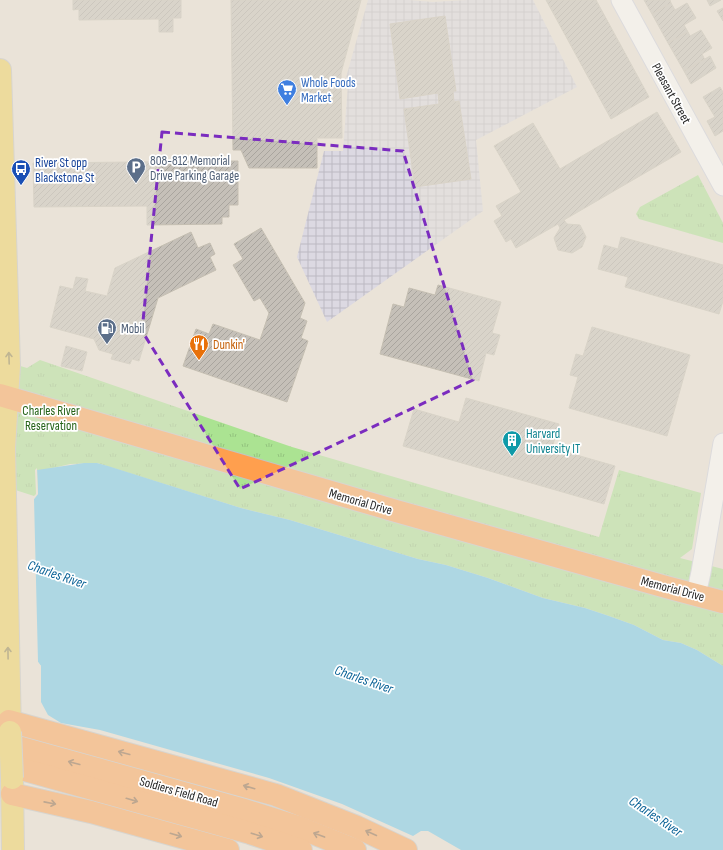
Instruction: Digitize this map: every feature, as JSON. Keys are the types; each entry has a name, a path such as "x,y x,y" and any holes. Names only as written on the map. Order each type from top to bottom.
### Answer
{"highway":[{"name":"Memorial Drive","path":"4,396 396,511 723,602"},
{"name":"Soldiers Field Road","path":"5,728 298,827 355,850"},
{"path":"5,728 276,796 357,827 406,850"},
{"name":"Soldiers Field Road","path":"6,781 250,833 301,850"},
{"path":"6,781 91,812 228,850"}],"main road":[{"path":"0,70 9,366 4,396 8,692 5,728 6,781 13,850"},
{"path":"0,812 6,781"}],"street":[{"name":"Pleasant Street","path":"621,0 716,156 723,186"},
{"path":"696,595 723,443"}],"highlighted area":[{"path":"162,132 403,151 473,380 240,489 142,331"}],"shaded area":[{"path":"368,0 409,0 433,2 467,0 533,0 577,87 476,140 483,211 327,322 297,257 324,151 343,151 348,84 345,81"}],"green space":[{"path":"698,175 723,223 723,243 639,219 636,214 640,207"},
{"name":"Charles River Reservation","path":"0,360 27,368 40,360 292,447 599,537 619,470 701,493 692,549 680,558 723,569 723,666 697,650 681,643 663,640 634,625 585,608 543,598 488,578 446,565 418,559 290,520 241,508 97,463 70,464 49,469 38,494 34,499 0,487"}],"water":[{"name":"Charles River","path":"84,463 97,463 108,466 241,508 290,520 418,559 446,565 488,578 543,598 585,608 609,616 634,625 663,640 681,643 697,650 723,666 723,850 461,850 428,831 421,831 413,836 342,804 269,778 100,730 61,723 48,715 41,702 41,666 38,662 0,650 34,499 38,494 37,470"}],"pier":[{"path":"37,468 38,494 34,499 38,662 41,666 41,702 39,701 39,666 37,664 0,652 0,485 34,496 36,494 35,470"}],"building":[{"path":"73,0 181,0 181,18 173,18 173,32 159,32 159,19 79,20 79,9 73,10"},
{"name":"Whole Foods Market","path":"231,0 361,0 341,73 342,138 317,138 317,168 249,168 241,150 233,150"},
{"path":"546,0 596,0 649,97 611,119"},
{"path":"644,0 670,0 671,3 652,14"},
{"path":"707,0 721,0 710,6"},
{"path":"671,3 675,10 687,3 696,18 684,25 688,32 668,43 652,14"},
{"path":"723,8 723,21 717,11"},
{"path":"445,16 456,91 453,91 454,102 459,101 471,179 415,187 404,109 439,104 438,93 400,99 390,24"},
{"path":"701,30 712,48 702,54 705,60 684,71 668,43 688,32 690,36"},
{"path":"710,56 716,68 691,84 684,71"},
{"path":"720,87 723,92 723,131 715,136 707,121 715,117 703,97"},
{"path":"657,112 681,152 564,220 567,224 580,225 586,237 582,247 572,253 558,250 554,238 560,228 558,224 516,248 511,239 506,242 494,221 502,216 496,206 521,192 494,146 533,123 560,169"},
{"name":"808-812 Memorial Drive Parking Garage","path":"238,161 238,205 229,205 229,217 222,217 222,224 147,225 147,206 34,207 33,163"},
{"path":"261,228 305,303 300,318 307,321 301,338 308,341 287,402 183,366 196,329 209,334 213,324 260,340 269,313 260,298 254,301 233,265 243,259 234,244"},
{"path":"191,232 198,248 210,243 215,254 210,257 216,270 158,298 139,361 132,359 130,364 111,359 113,354 99,350 94,339 50,327 60,286 73,289 76,277 88,279 85,291 107,296 115,268"},
{"path":"621,237 723,265 723,301 719,314 625,287 628,277 598,269 604,245 618,249"},
{"path":"438,285 501,302 492,333 500,335 494,355 486,353 479,381 380,354 393,304 404,307 409,288 435,295"},
{"path":"592,327 690,355 667,436 569,408 578,377 570,375 576,354 583,356"},
{"path":"66,346 87,352 82,371 61,366"},
{"name":"Harvard University IT","path":"466,398 559,424 552,448 615,466 604,504 403,446 414,409 459,422"}],"place":[{"name":"Whole Foods Market","path":"287,106"},
{"name":"808-812 Memorial Drive Parking Garage","path":"136,184"},
{"name":"River St opp Blackstone St","path":"21,186"},
{"name":"Mobil","path":"107,345"},
{"name":"Dunkin'","path":"199,361"},
{"name":"Harvard University IT","path":"512,457"}]}
